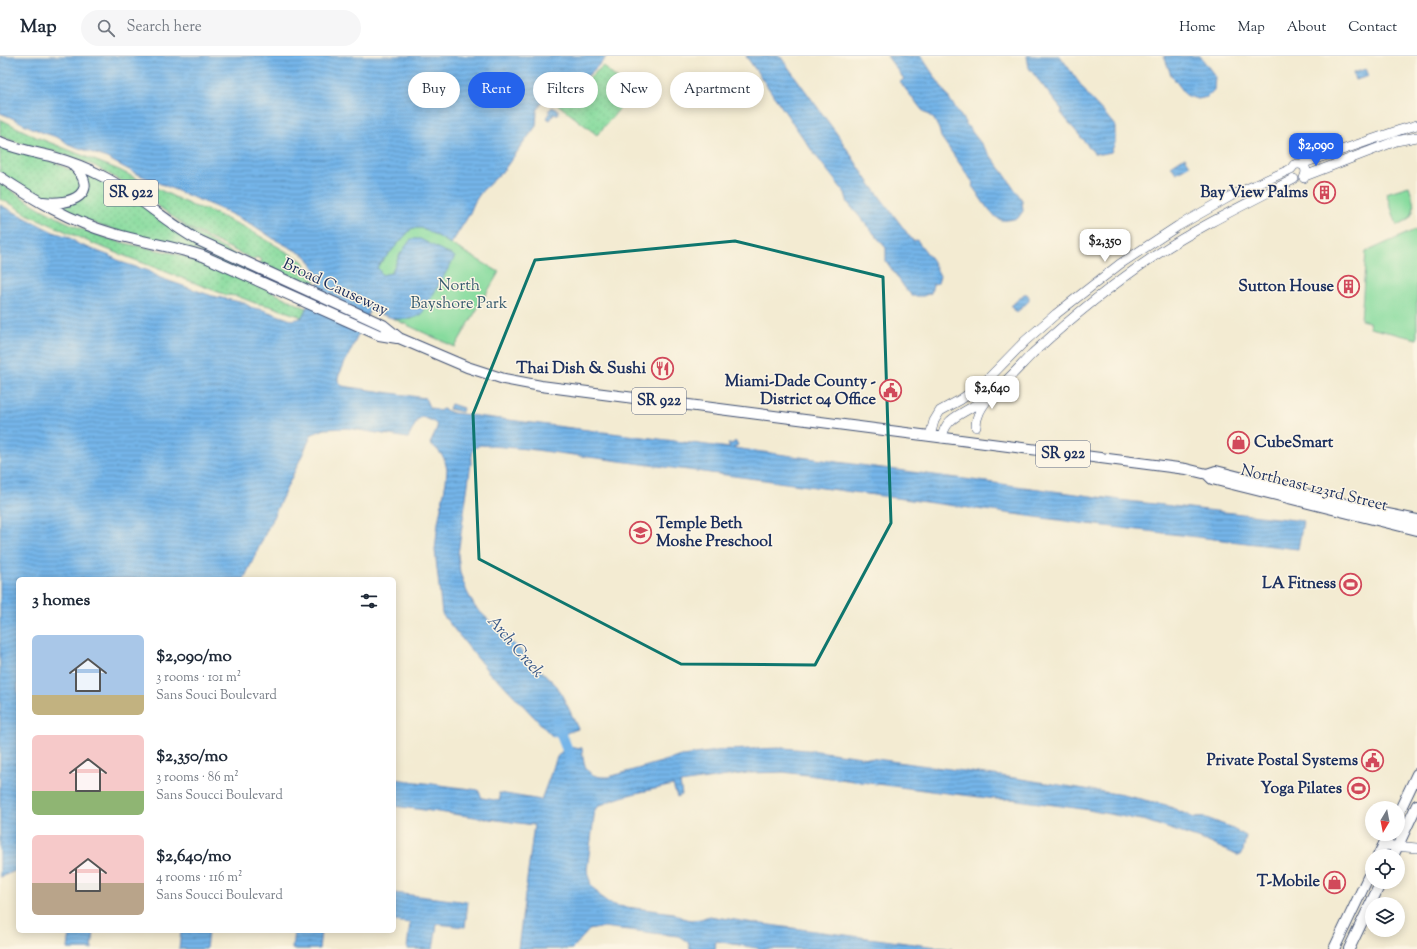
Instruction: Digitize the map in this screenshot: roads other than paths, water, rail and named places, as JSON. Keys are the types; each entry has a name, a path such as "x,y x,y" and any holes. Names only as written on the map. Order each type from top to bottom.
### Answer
{"main road":[{"name":"Broad Causeway","path":"0,142 90,170 118,185 173,225 198,240 303,295"},
{"path":"37,201 55,203 69,202 80,196 83,188 82,176 71,163"},
{"name":"Broad Causeway","path":"0,177 37,201 67,217 101,230 174,247 203,256 303,295 369,325 383,325 399,338"},
{"name":"Northeast 123rd Street","path":"399,338 467,367 517,383 1186,469 1208,474 1216,471 1308,499 1332,500 1373,511 1417,520"},
{"name":"Northeast 123rd Street","path":"1308,499 1318,506 1417,530"},
{"path":"1318,506 1332,500"},
{"path":"1404,801 1417,774"},
{"path":"1396,849 1417,804"},
{"path":"1381,849 1385,841"},
{"path":"1334,949 1365,883"},
{"path":"1349,949 1378,889"},
{"path":"1356,902 1353,917 1353,925 1356,933"},
{"path":"1340,935 1344,938 1344,949"}],"street":[{"path":"930,436 934,421 940,411 982,385 1025,341 1056,314 1120,264 1174,228 1231,196 1291,169 1294,165 1301,164 1417,125"},
{"path":"976,427 979,411 997,389 1064,325 1157,254 1238,208 1294,179 1302,179 1306,176 1396,141 1417,137"},
{"path":"1301,164 1306,169 1306,176"},
{"path":"1291,169 1290,173 1294,179"},
{"path":"942,438 944,429 950,421 997,389"},
{"path":"1383,845 1417,848"}],"water":[{"path":"0,56 607,56 592,72 533,72 533,108 539,108 537,111 536,126 503,171 482,191 451,244 423,228 412,228 377,267 382,275 391,273 401,253 411,239 420,239 455,257 421,315 414,318 402,319 389,317 370,310 338,377 338,381 342,386 425,398 429,407 439,411 443,409 453,413 730,448 728,444 732,444 735,441 738,444 733,448 1128,501 1303,521 1298,549 1080,523 528,449 480,445 473,449 458,554 460,573 467,592 475,607 557,686 578,729 553,737 500,681 491,675 442,614 435,550 447,469 444,458 437,449 430,444 437,429 436,424 429,419 422,417 418,419 408,438 347,428 325,429 312,434 245,577 16,577 16,871 0,877 0,205 53,232 69,237 78,244 110,256 123,263 149,271 160,278 212,296 244,303 252,308 263,310 291,320 302,317 319,283 317,272 306,256 274,239 253,225 223,210 135,173 107,158 68,144 57,137 41,132 0,113"},
{"path":"746,56 780,56 837,134 868,181 913,241 917,240 932,260 940,276 938,283 933,284 931,293 923,296 912,296 905,288 886,261 886,248 848,203 845,193 813,152 764,82 764,72 757,72"},
{"path":"887,56 921,56 966,124 1003,172 1022,200 1023,211 1018,218 1001,220 988,209 972,186 974,184 941,137 934,119 922,110 900,82 904,79"},
{"path":"1027,56 1060,56 1090,98 1115,126 1115,143 1111,152 1101,154 1094,153 1061,113 1062,110 1029,68"},
{"path":"1164,56 1200,56 1215,76 1214,90 1207,97 1198,99 1187,96 1171,75"},
{"path":"1366,69 1369,76 1355,80 1353,73"},
{"path":"551,108 554,108 558,110 558,114 554,114 550,120 547,118 550,113 548,111"},
{"path":"1185,157 1190,165 1176,173 1171,166"},
{"path":"1024,294 1027,294 1029,301 1017,312 1016,310 1014,311 1011,306"},
{"path":"451,404 463,408 462,412 449,409"},
{"path":"574,747 582,748 585,766 591,774 601,777 609,777 682,756 723,750 783,748 817,751 1008,777 1123,795 1166,805 1194,818 1204,817 1227,826 1246,836 1243,851 1239,856 1206,841 1146,821 1083,809 784,772 747,773 680,783 682,795 677,797 673,785 611,800 595,809 587,870 591,885 601,897 609,903 618,906 674,913 682,918 691,920 709,916 952,949 763,949 716,941 715,949 690,949 689,944 683,938 678,936 604,927 589,930 572,949 518,949 534,825 396,806 396,779 478,790 482,798 500,801 499,793 541,800 557,757 563,750"},
{"path":"396,893 468,902 465,927 437,924 433,949 407,949 410,923 396,921"},
{"path":"70,933 94,933 92,949 68,949"},
{"path":"181,933 208,933 206,949 179,949"},
{"path":"294,933 321,933 319,949 292,949"}],"waterway":[{"name":"Arch Creek","path":"556,721 571,759 570,763"}],"place":[{"name":"Bay View Palms","path":"1324,193"},
{"name":"Sutton House","path":"1349,287"},
{"name":"Thai Dish & Sushi","path":"662,369"},
{"name":"Miami-Dade County - District 04 Office","path":"891,391"},
{"name":"CubeSmart","path":"1239,443"},
{"name":"Temple Beth Moshe Preschool","path":"641,533"},
{"name":"LA Fitness","path":"1351,584"},
{"name":"Private Postal Systems","path":"1373,761"},
{"name":"Yoga Pilates","path":"1358,789"},
{"name":"T-Mobile","path":"1335,882"}],"park label":[{"name":"North Bayshore Park","path":"459,295"}]}
